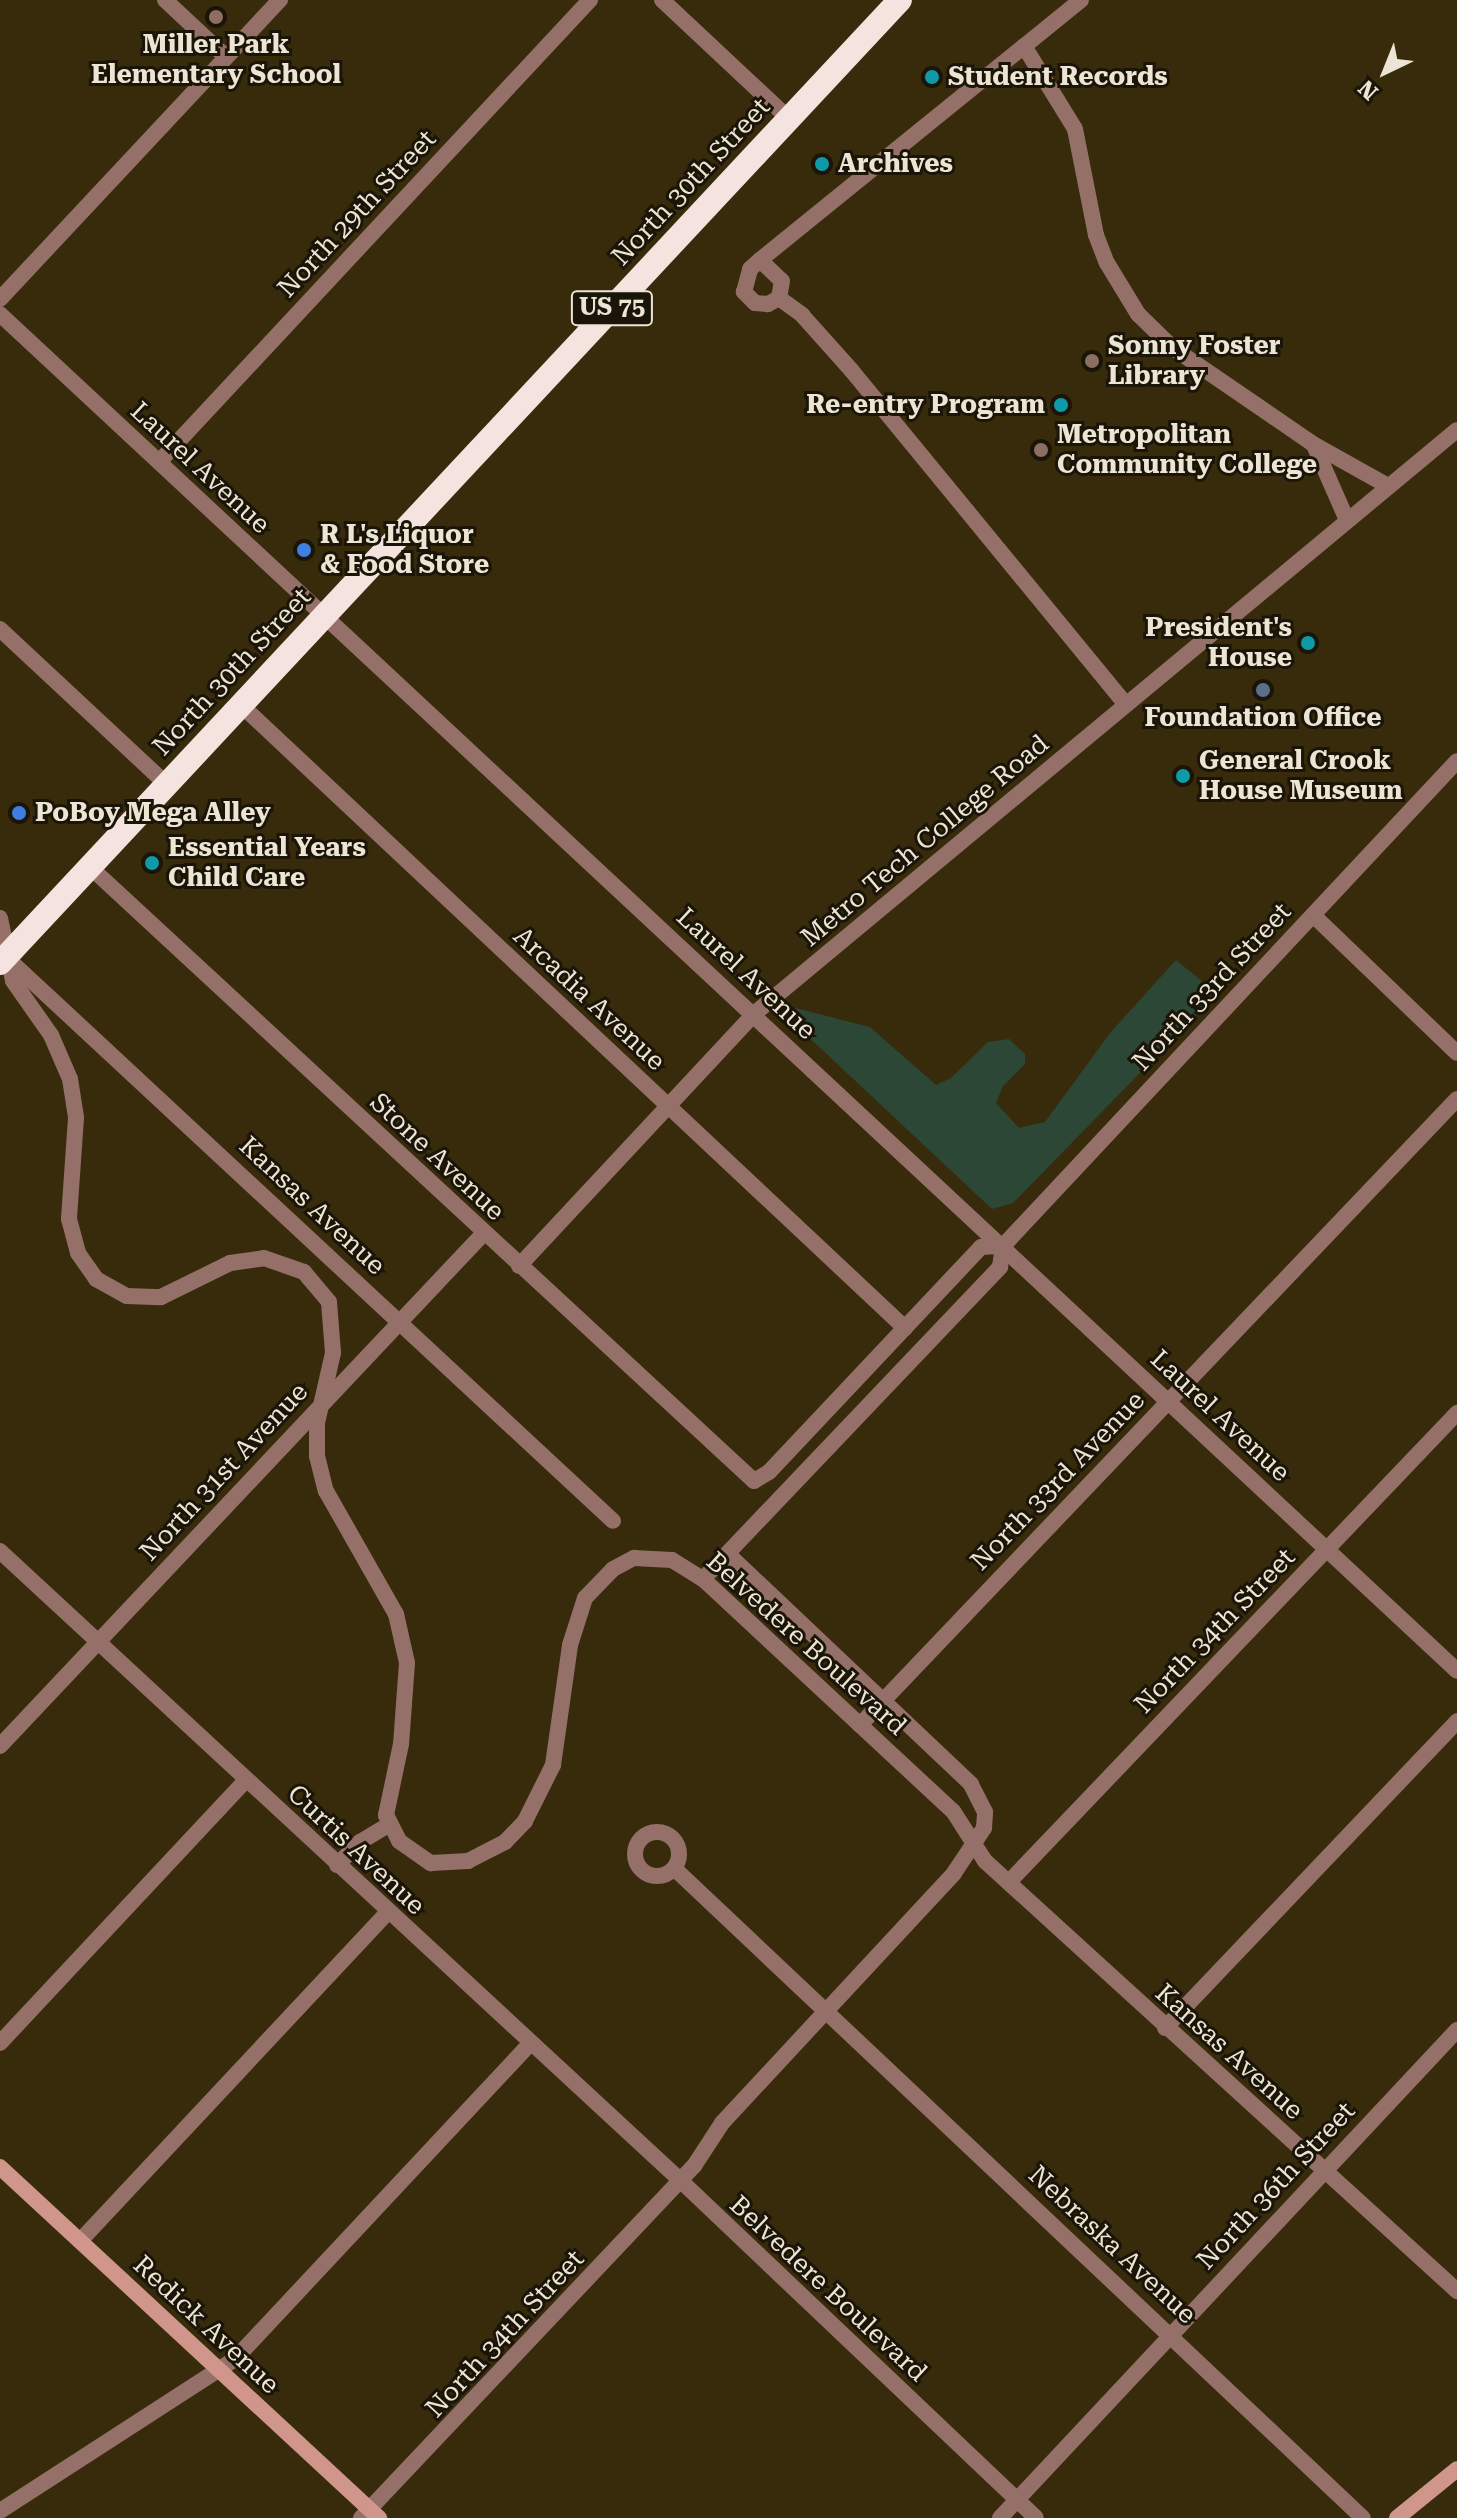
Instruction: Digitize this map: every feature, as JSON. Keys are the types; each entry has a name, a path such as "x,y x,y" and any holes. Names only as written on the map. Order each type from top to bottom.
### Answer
{"highway":[{"name":"North 30th Street","path":"2,959 900,0"}],"street":[{"path":"165,0 226,57"},
{"path":"0,299 280,0"},
{"name":"North 29th Street","path":"159,462 590,0"},
{"path":"662,0 789,119"},
{"path":"1081,0 760,260 744,280 744,292 755,303 779,298 802,315 852,371 1126,704"},
{"path":"1024,46 1075,129 1096,235 1137,312 1173,348 1313,444 1388,486"},
{"path":"760,260 782,281 779,298"},
{"name":"Laurel Avenue","path":"0,314 1457,1671"},
{"name":"Metro Tech College Road","path":"754,1014 1457,430"},
{"path":"1313,444 1347,520"},
{"path":"0,629 166,784"},
{"name":"Arcadia Avenue","path":"240,704 905,1328"},
{"name":"North 33rd Street","path":"703,1579 1000,1267 1003,1246 1457,761"},
{"name":"Stone Avenue","path":"89,866 754,1481"},
{"path":"1313,915 1457,1053"},
{"path":"0,918 2,959 18,990 51,1035 70,1079 76,1118 69,1219 85,1265 109,1289 145,1299 176,1293 218,1268 248,1259 272,1259 304,1272 321,1288 334,1318 333,1353 315,1444 326,1491 396,1614 407,1663 406,1710 387,1806 388,1825 360,1842 337,1865"},
{"name":"Kansas Avenue","path":"2,959 401,1322 613,1521"},
{"path":"519,1266 754,1014"},
{"name":"North 33rd Avenue","path":"860,1725 1457,1099"},
{"name":"North 31st Avenue","path":"0,1746 484,1233"},
{"name":"North 33rd Street","path":"754,1481 769,1472 981,1247 1003,1246"},
{"name":"North 34th Street","path":"1009,1882 1457,1413"},
{"name":"Curtis Avenue","path":"0,1551 529,2045 681,2181"},
{"path":"681,2181 722,2123 974,1844 984,1828 985,1812 971,1784 728,1554"},
{"name":"Belvedere Boulevard","path":"388,1825 399,1841 431,1863 480,1859 505,1842 534,1808 553,1765 570,1645 585,1598 613,1569 634,1558 672,1560 703,1579 953,1811 974,1844"},
{"path":"1165,2028 1457,1721"},
{"path":"0,2043 246,1780"},
{"name":"Kansas Avenue","path":"974,1844 1009,1882 1165,2028 1457,2291"},
{"name":"Nebraska Avenue","path":"676,1870 1171,2333 1363,2518"},
{"path":"80,2241 388,1912"},
{"name":"North 36th Street","path":"1000,2518 1457,2030"},
{"path":"0,2511 235,2359 529,2045"},
{"name":"Redick Avenue","path":"3,2173 219,2370 370,2515"},
{"name":"North 34th Street","path":"370,2515 681,2181"},
{"name":"Belvedere Boulevard","path":"681,2181 1036,2518"},
{"path":"1397,2518 1457,2469"}],"green space":[{"path":"1176,960 1215,992 1208,1003 1013,1203 992,1209 784,1014 795,1008 870,1027 936,1085 951,1078 988,1042 1009,1039 1025,1054 1025,1064 1003,1086 996,1103 1019,1128 1045,1122 1110,1033"}],"place":[{"name":"Miller Park Elementary School","path":"216,17"},
{"name":"Student Records","path":"932,77"},
{"name":"Archives","path":"822,164"},
{"name":"Sonny Foster Library","path":"1092,361"},
{"name":"Re-entry Program","path":"1061,405"},
{"name":"Metropolitan Community College","path":"1041,450"},
{"name":"R L's Liquor & Food Store","path":"304,550"},
{"name":"President's House","path":"1308,643"},
{"name":"Foundation Office","path":"1263,690"},
{"name":"General Crook House Museum","path":"1183,776"},
{"name":"PoBoy Mega Alley","path":"19,813"},
{"name":"Essential Years Child Care","path":"152,863"}]}
